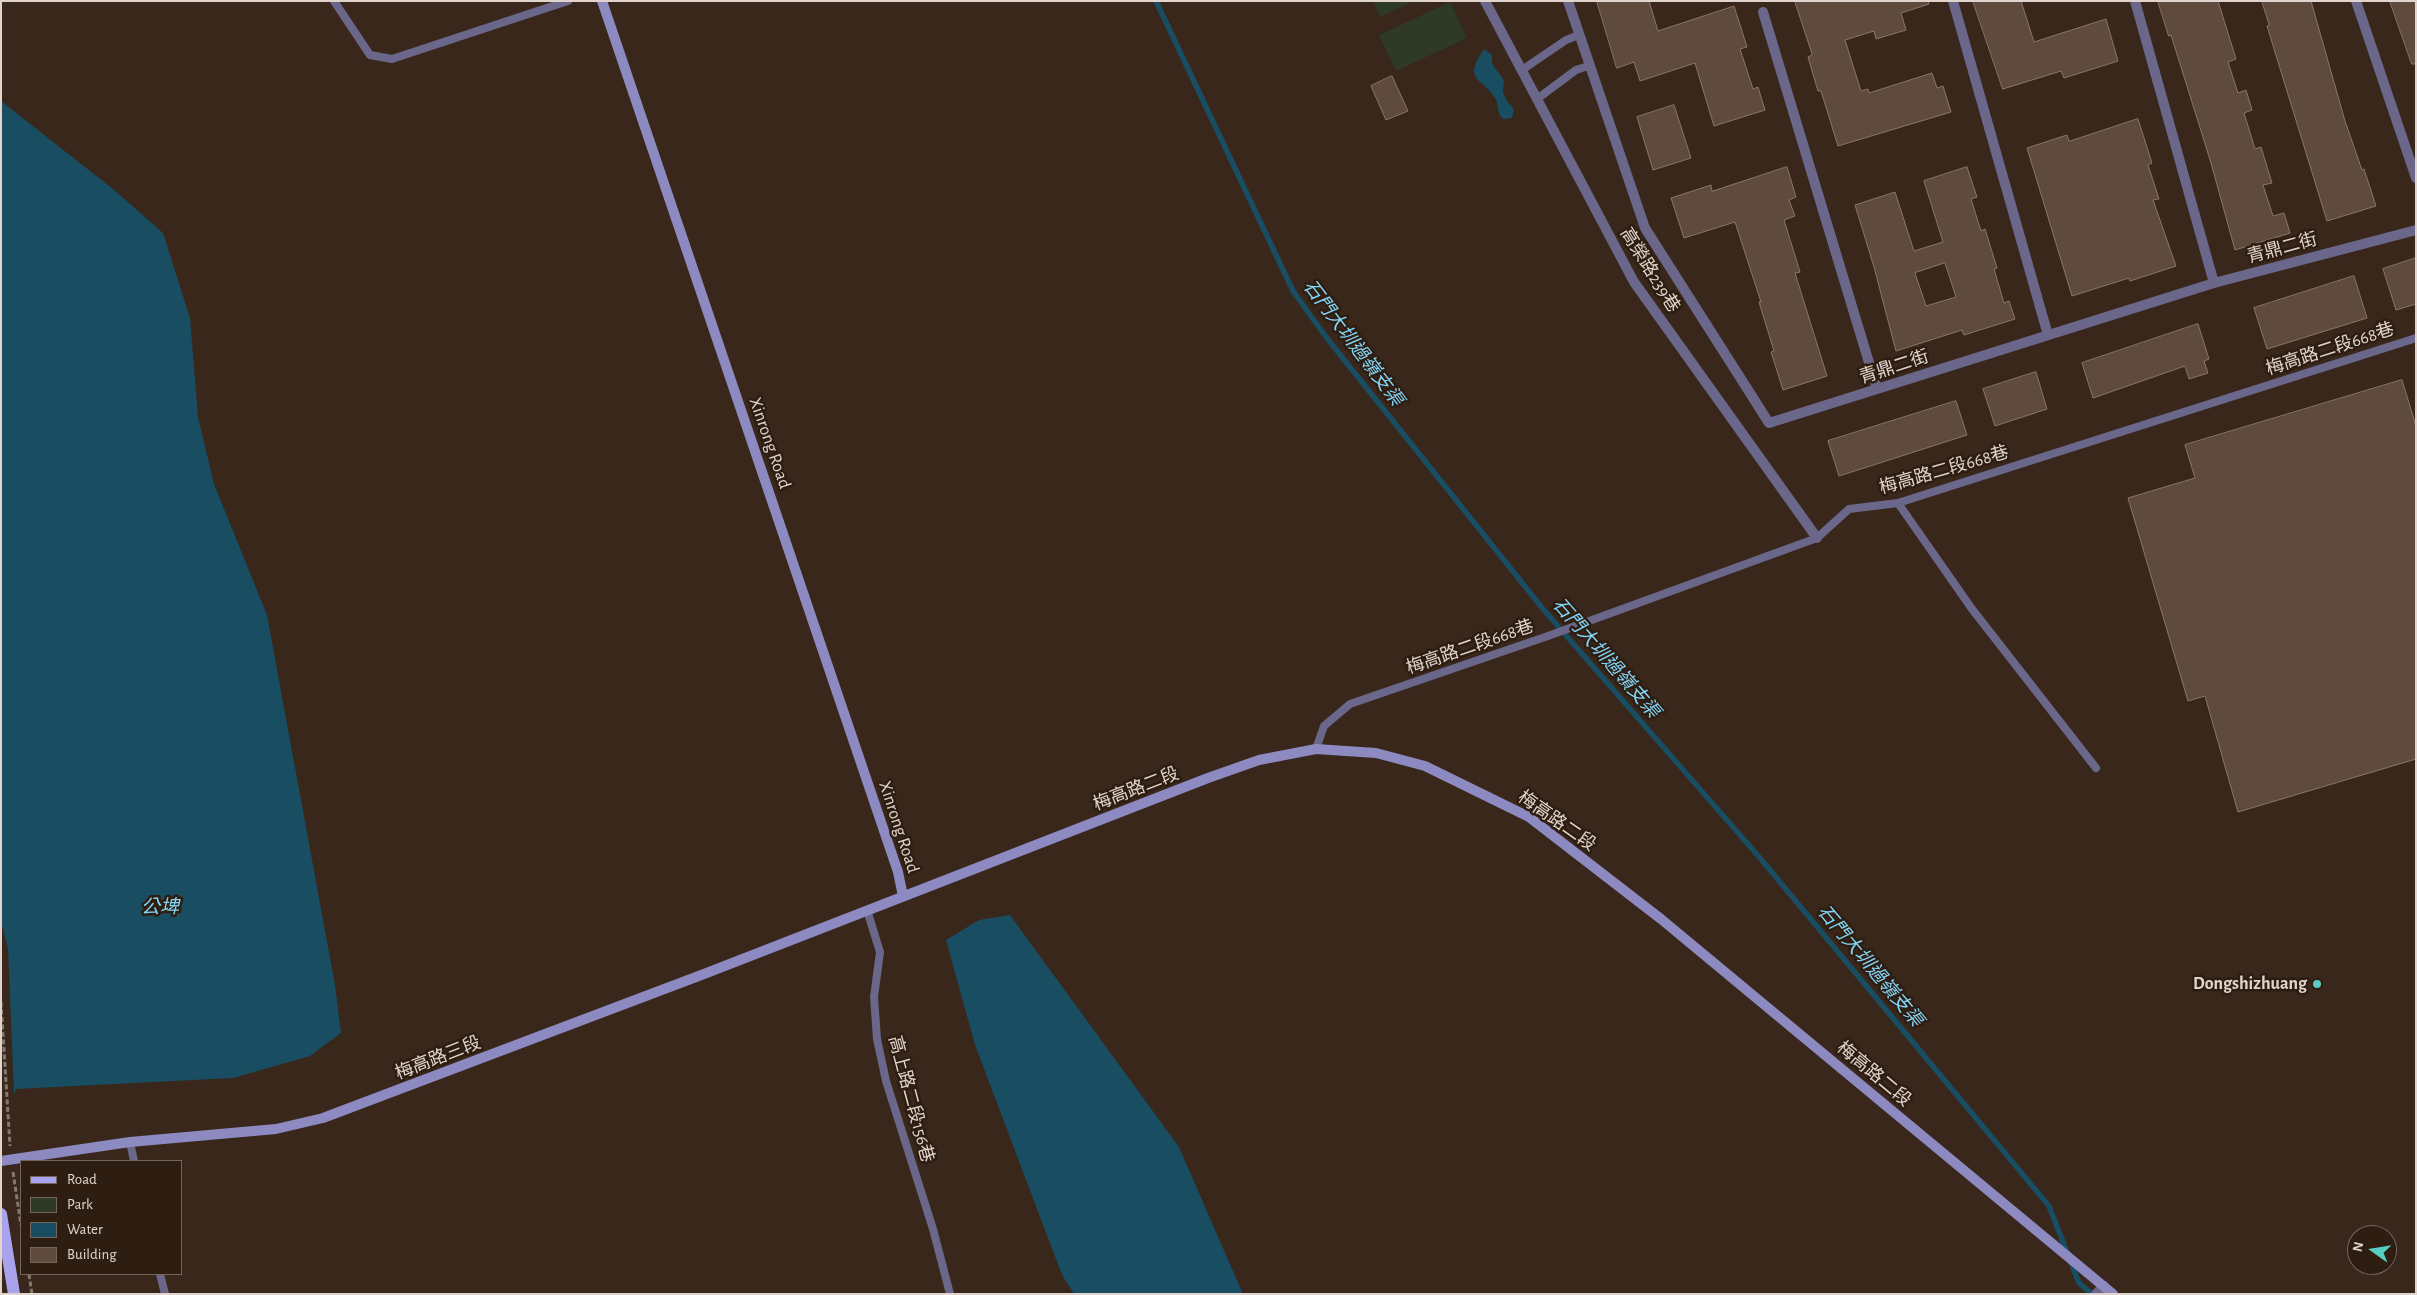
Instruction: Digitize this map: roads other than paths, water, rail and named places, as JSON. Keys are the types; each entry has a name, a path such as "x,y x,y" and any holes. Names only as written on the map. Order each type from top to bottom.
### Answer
{"main road":[{"path":"1,1214 14,1294"}],"street":[{"name":"Xinrong Road","path":"602,1 898,872 903,896"},
{"name":"高榮路239巷","path":"1485,1 1634,282 1817,538"},
{"path":"1568,1 1588,66"},
{"path":"1952,1 2048,335"},
{"path":"2135,1 2214,283"},
{"path":"2356,1 2416,178"},
{"path":"1763,12 1877,389"},
{"name":"青鼎二街","path":"1588,66 1644,228 1769,423 2214,283 2416,230"},
{"name":"梅高路二段","path":"867,910 1259,760 1316,749 1376,753 1425,766 1529,817 1661,919 2078,1265 2101,1289 2113,1294"},
{"name":"梅高路三段","path":"6,1161 130,1142 276,1129 323,1118 867,910"}],"lane":[{"path":"334,1 370,55 392,59 568,1"},
{"path":"1522,70 1566,40 1579,35"},
{"path":"1536,98 1576,70 1588,66"},
{"name":"梅高路二段668巷","path":"1316,749 1324,726 1350,704 1548,636 1817,538 1849,509 1898,503 2416,338"},
{"path":"1898,503 1972,609 2096,768"},
{"name":"高上路二段156巷","path":"867,910 880,952 874,997 879,1048 886,1081 933,1229 950,1294"},
{"path":"130,1142 134,1160"},
{"path":"160,1275 165,1294"}],"water":[{"path":"1484,49 1492,55 1492,64 1504,80 1503,92 1507,101 1514,109 1512,118 1503,119 1501,117 1495,98 1476,78 1474,73 1475,67"},
{"name":"公埤","path":"1,101 113,189 163,233 190,318 198,417 214,484 267,615 335,985 341,1033 310,1056 233,1078 16,1089 14,1095 8,948 1,922"},
{"path":"1010,915 1179,1147 1243,1294 1074,1294 1062,1275 975,1045 946,940 979,920"}],"waterway":[{"name":"石門大圳過嶺支渠","path":"1156,1 1293,291 1326,337 1543,609 1760,858 2049,1206 2079,1283 2092,1294"}],"place":[{"name":"Dongshizhuang","path":"2317,984"}]}
